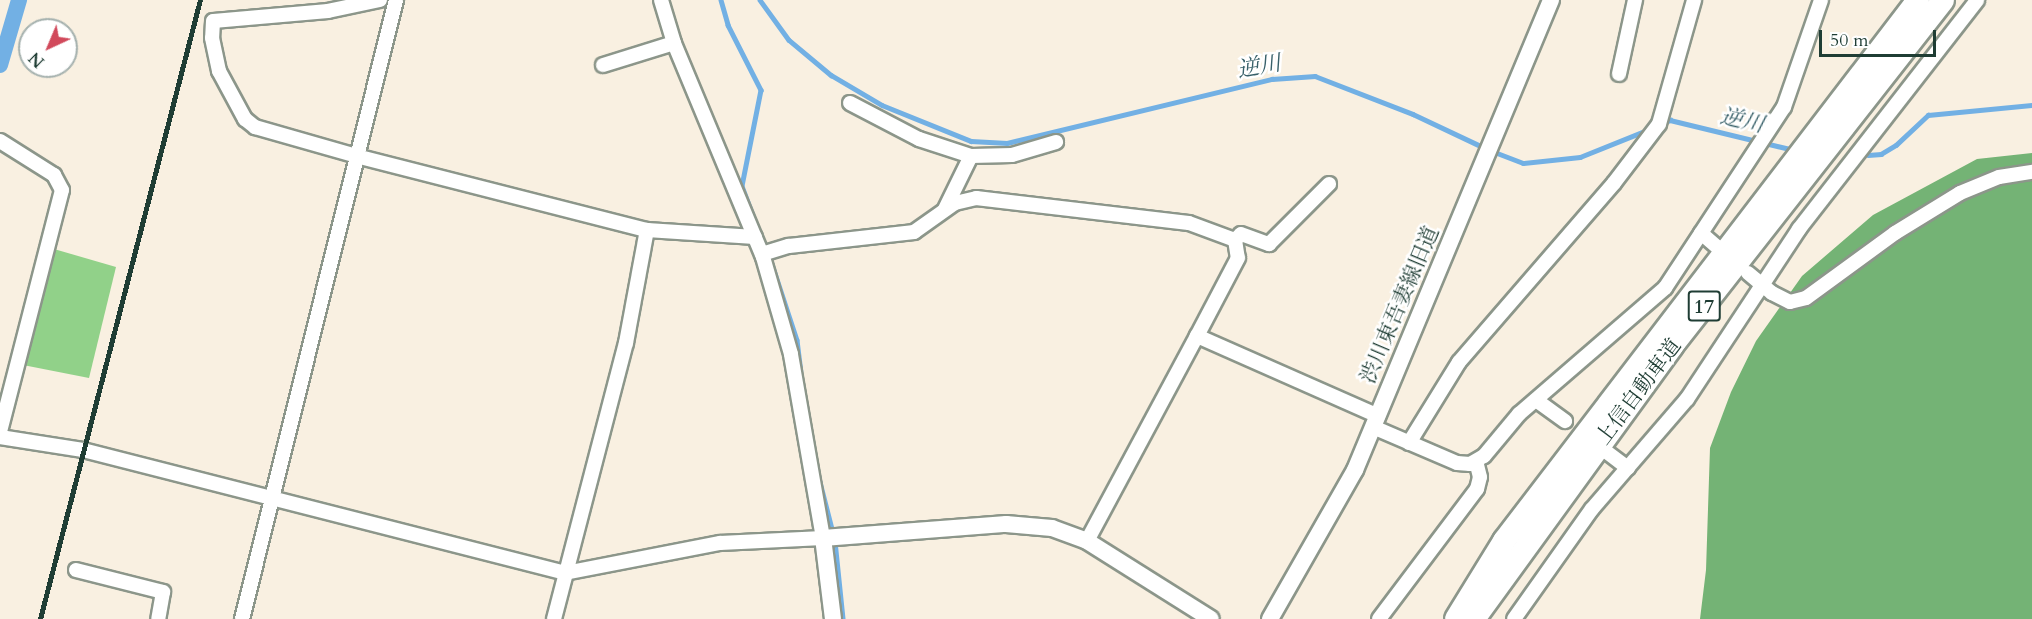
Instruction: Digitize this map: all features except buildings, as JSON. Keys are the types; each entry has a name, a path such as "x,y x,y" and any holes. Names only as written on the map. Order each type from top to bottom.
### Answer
{"highway":[{"name":"上信自動車道","path":"1474,619 1513,547 1918,0"},
{"name":"上信自動車道","path":"1456,619 1943,0"},
{"name":"17","path":"1443,619 1513,547"},
{"name":"17","path":"1487,619 1513,547"}],"street":[{"path":"380,0 328,11 213,21 212,38 219,71 245,119 255,127 360,157 647,230 754,237"},
{"path":"242,619 276,496 360,157 396,0"},
{"path":"661,0 674,43 763,254 791,354 823,538 833,619"},
{"name":"渋川東吾妻線旧道","path":"1270,619 1335,508 1375,422 1496,138 1551,0"},
{"path":"1619,74 1635,0"},
{"path":"1409,443 1459,362 1659,124 1694,0"},
{"path":"1197,336 1375,422 1409,443 1457,463 1476,461 1536,400 1665,288 1769,134 1794,88 1821,0"},
{"path":"1514,619 1535,584 1687,399 1761,283 1870,134 1977,0"},
{"path":"603,64 674,43"},
{"path":"850,103 919,139 971,156 1012,155 1056,142"},
{"path":"0,141 54,175 62,190 0,431"},
{"path":"944,211 971,156"},
{"path":"1748,273 1790,302 1806,298 1895,233 1960,193 1999,177 2032,172"},
{"path":"1235,240 1241,234 1269,244 1329,184"},
{"path":"763,254 778,249 914,232 955,203 976,198 1190,223 1235,240"},
{"path":"554,619 626,343 647,230"},
{"path":"1701,233 1716,247"},
{"path":"1087,541 1238,258 1235,240"},
{"path":"1536,400 1565,421"},
{"path":"0,437 83,450 276,496 565,573 720,543 823,538 1006,524 1052,528 1087,541 1211,619"},
{"path":"1608,453 1628,468"},
{"path":"1379,619 1477,489 1480,477 1476,461"},
{"path":"76,570 163,592 158,619"}],"green space":[{"path":"2032,153 2032,619 1700,619 1706,570 1710,448 1731,392 1756,341 1802,276 1873,215 1977,159"},
{"path":"54,249 116,267 89,378 23,365"}],"waterway":[{"path":"0,65 19,0"},
{"path":"721,0 728,25 761,90 742,186 760,234"},
{"name":"逆川","path":"760,0 789,40 831,75 882,105 971,141 1007,143 1272,79 1315,76 1413,114 1485,148"},
{"name":"逆川","path":"1868,155 1881,154 1896,145 1928,115 2032,105"},
{"name":"逆川","path":"1663,123 1670,120 1790,149"},
{"name":"逆川","path":"1492,151 1523,163 1580,157 1650,129"},
{"path":"770,258 797,340 801,371"},
{"path":"818,474 833,533"},
{"path":"835,541 843,619"}],"railway":[{"path":"40,619 200,0"}]}
